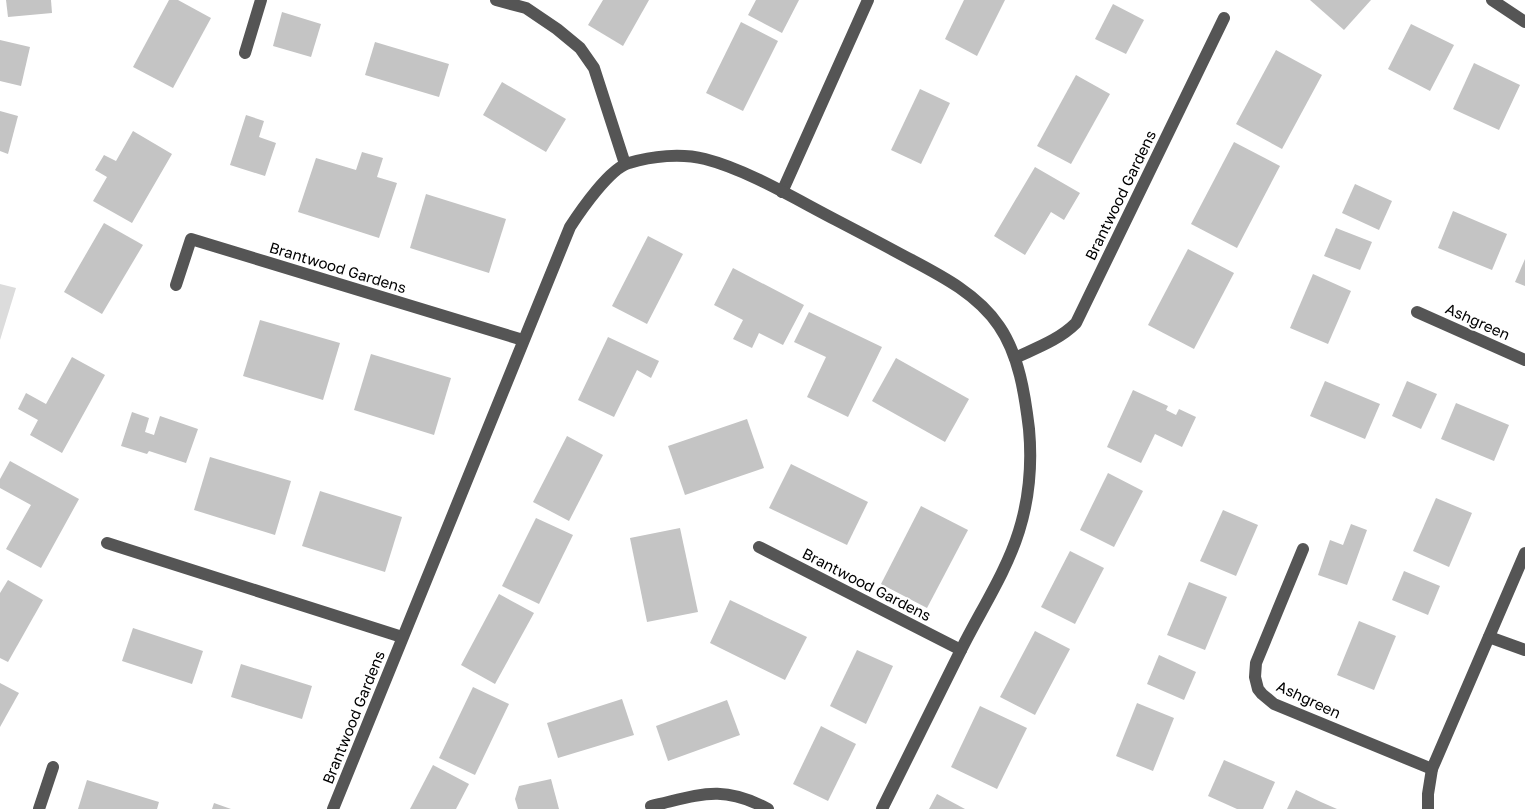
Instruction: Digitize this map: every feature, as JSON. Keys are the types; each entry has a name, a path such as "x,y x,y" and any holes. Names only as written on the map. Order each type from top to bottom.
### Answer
{"street":[{"path":"245,53 262,0"},
{"path":"496,0 528,4 580,48 594,68 625,164"},
{"path":"782,192 868,0"},
{"path":"1492,0 1525,22"},
{"name":"Brantwood Gardens","path":"1015,358 1056,338 1068,331 1076,323 1224,18"},
{"name":"Brantwood Gardens","path":"333,809 570,227 583,207 603,184 625,164 654,157 679,156 704,158 732,168 782,192 937,274 983,306 1008,340 1015,358 1029,430 1030,461 1027,493 1020,530 882,809"},
{"name":"Brantwood Gardens","path":"176,285 190,239 523,340"},
{"name":"Ashgreen","path":"1417,312 1525,360"},
{"name":"Brantwood Gardens","path":"107,543 402,637"},
{"name":"Brantwood Gardens","path":"759,547 961,650"},
{"name":"Ashgreen","path":"1303,549 1259,655 1255,677 1258,689 1274,704 1432,769"},
{"path":"1428,809 1432,769 1525,553"},
{"path":"1489,637 1525,650"},
{"path":"39,809 53,767"},
{"path":"651,806 707,793 717,793 749,799 768,809"}],"shaded area":[{"path":"0,284 16,288 0,340"}],"building":[{"path":"6,0 51,0 52,13 8,17"},
{"path":"169,0 178,0 211,18 173,88 133,67"},
{"path":"603,0 649,0 623,46 588,25"},
{"path":"756,0 799,0 782,33 748,15"},
{"path":"964,0 1005,0 977,56 945,39"},
{"path":"1310,0 1371,0 1344,30"},
{"path":"1113,4 1144,20 1126,54 1095,39"},
{"path":"282,12 321,24 311,57 273,46"},
{"path":"741,22 778,41 743,111 706,93"},
{"path":"1411,24 1454,45 1430,91 1388,69"},
{"path":"0,40 30,47 21,86 0,81"},
{"path":"375,42 449,64 439,97 365,75"},
{"path":"1276,50 1322,75 1282,149 1236,124"},
{"path":"1474,63 1520,85 1499,130 1453,109"},
{"path":"1076,75 1110,94 1071,164 1037,146"},
{"path":"502,82 566,119 546,152 483,115"},
{"path":"920,89 950,103 921,164 891,150"},
{"path":"0,111 18,116 8,154 0,151"},
{"path":"246,115 264,121 259,137 276,143 265,176 230,165"},
{"path":"133,131 172,154 132,223 93,201 107,177 95,170 104,155 116,161"},
{"path":"1234,142 1280,166 1237,248 1191,224"},
{"path":"362,152 383,158 377,177 397,183 379,238 298,212 316,158 356,170"},
{"path":"1035,167 1080,193 1064,220 1051,212 1025,255 994,236"},
{"path":"1355,184 1392,201 1379,230 1342,213"},
{"path":"426,194 506,219 489,273 410,248"},
{"path":"1453,211 1507,234 1492,270 1438,248"},
{"path":"104,223 143,245 102,314 64,292"},
{"path":"1336,228 1372,242 1360,270 1324,256"},
{"path":"648,236 683,254 647,324 612,306"},
{"path":"1188,249 1234,273 1194,349 1148,325"},
{"path":"1525,259 1525,286 1515,282"},
{"path":"733,268 804,305 783,345 759,333 752,348 733,339 743,320 714,305"},
{"path":"1313,274 1351,291 1328,344 1290,328"},
{"path":"809,312 882,347 848,417 807,397 826,357 794,342"},
{"path":"260,320 340,343 323,400 243,376"},
{"path":"608,337 659,361 651,378 637,370 614,417 578,400"},
{"path":"371,354 451,378 434,435 354,410"},
{"path":"72,357 105,375 62,453 30,435 38,420 18,409 26,393 46,404"},
{"path":"896,358 969,399 945,442 872,401"},
{"path":"1325,381 1380,404 1365,439 1310,416"},
{"path":"1407,381 1437,394 1421,429 1392,416"},
{"path":"1133,390 1168,406 1166,410 1176,415 1179,409 1196,417 1182,447 1155,434 1141,463 1107,447"},
{"path":"1456,403 1509,425 1494,461 1441,439"},
{"path":"132,412 149,418 145,432 154,435 160,416 198,429 186,463 149,451 147,454 121,446"},
{"path":"747,419 764,468 685,495 668,446"},
{"path":"567,436 603,455 569,521 533,502"},
{"path":"210,457 291,481 275,535 194,510"},
{"path":"10,461 79,499 41,568 6,549 31,505 0,488 0,479"},
{"path":"791,464 868,502 847,545 769,508"},
{"path":"1108,473 1143,491 1114,547 1080,530"},
{"path":"320,491 402,517 385,572 302,546"},
{"path":"1436,498 1472,513 1449,567 1413,551"},
{"path":"921,506 968,530 927,608 881,584"},
{"path":"1223,510 1258,525 1236,576 1200,561"},
{"path":"536,518 573,535 539,604 502,586"},
{"path":"1351,524 1367,530 1347,585 1318,575 1330,540 1343,545"},
{"path":"680,528 698,612 647,622 630,538"},
{"path":"1070,551 1104,568 1075,624 1041,607"},
{"path":"1404,571 1440,586 1428,615 1392,600"},
{"path":"8,580 43,600 8,662 0,658 0,593"},
{"path":"1189,582 1227,597 1205,650 1167,635"},
{"path":"499,594 534,613 495,684 461,665"},
{"path":"730,600 807,637 785,680 710,643"},
{"path":"1359,621 1396,636 1374,690 1337,675"},
{"path":"133,628 203,651 192,684 122,661"},
{"path":"1035,631 1070,649 1035,715 1000,697"},
{"path":"857,650 893,666 866,724 830,706"},
{"path":"1159,655 1196,672 1184,700 1147,684"},
{"path":"241,664 312,686 302,719 231,697"},
{"path":"0,683 19,693 0,727"},
{"path":"473,687 509,704 475,775 439,758"},
{"path":"622,699 634,735 558,758 547,723"},
{"path":"727,700 740,735 668,761 656,726"},
{"path":"1137,703 1174,718 1153,771 1116,756"},
{"path":"980,706 1027,728 997,789 951,767"},
{"path":"821,726 856,744 828,801 793,784"},
{"path":"1224,760 1275,782 1263,809 1237,809 1208,796"},
{"path":"433,765 469,784 456,809 410,809"},
{"path":"551,779 559,809 518,809 515,799 519,786"},
{"path":"87,780 159,802 157,809 78,809"},
{"path":"1296,790 1321,802 1337,809 1287,809"},
{"path":"937,794 965,809 929,809"},
{"path":"214,803 231,809 212,809"}]}
